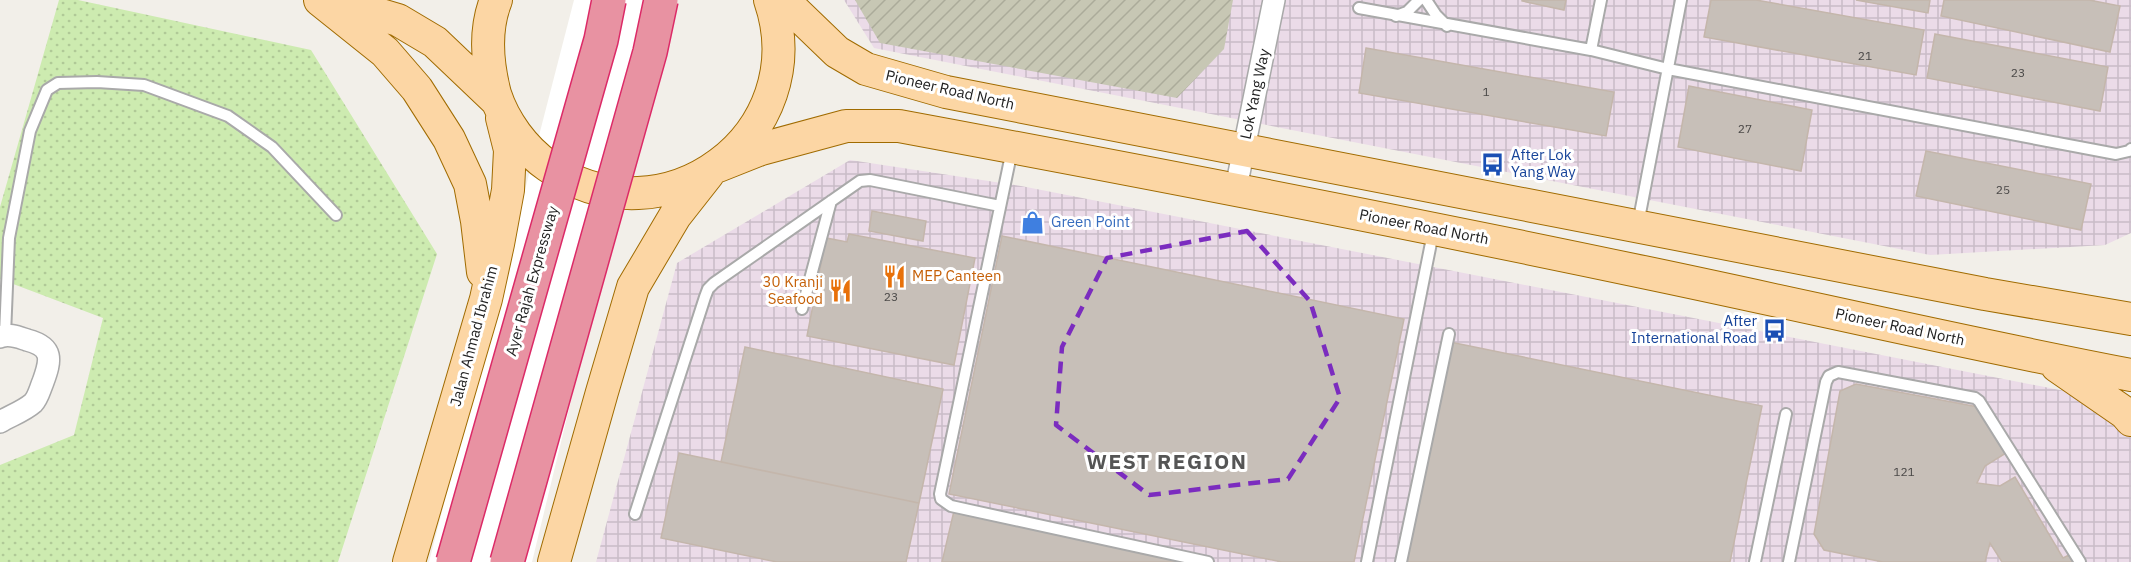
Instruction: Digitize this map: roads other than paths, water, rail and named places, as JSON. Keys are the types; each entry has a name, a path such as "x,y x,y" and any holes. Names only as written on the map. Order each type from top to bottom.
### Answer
{"highway":[{"name":"Ayer Rajah Expressway","path":"453,562 597,51 609,0"},
{"path":"507,562 650,52 662,0"}],"main road":[{"path":"320,0 386,52 417,89 449,139 470,184 477,221 486,299"},
{"path":"329,0 398,20 435,42 498,103 515,134 536,157 562,176 591,188 622,194 654,192 685,184 714,168 740,147 760,118 774,85 778,51 775,16 770,0"},
{"name":"Jalan Ahmad Ibrahim","path":"409,562 486,299 508,190 510,150 490,74 487,42 492,9 496,0"},
{"name":"Pioneer Road North","path":"783,0 837,52 866,69 946,92 1985,294 2125,313"},
{"name":"Pioneer Road North","path":"714,168 761,149 846,126 899,126 1236,188 2131,375"},
{"path":"554,562 633,287 675,216 714,168"},
{"path":"2047,359 2125,413 2131,420"}],"street":[{"name":"Lok Yang Way","path":"1236,188 1274,0"},
{"path":"0,422 32,404 37,397 48,367 48,352 44,346 37,342 3,336"}],"lane":[{"path":"1396,16 1407,12 1419,0"},
{"path":"1426,0 1436,15 1448,26"},
{"path":"1591,51 1601,0"},
{"path":"1637,227 1682,0"},
{"path":"1359,8 2116,154 2131,149"},
{"path":"3,336 9,238 30,131 47,90 58,83 97,82 144,85 228,116 272,147 336,215"},
{"path":"1012,147 940,494 941,500 951,506 1208,562"},
{"path":"635,514 708,290 714,283 865,179 1000,206"},
{"path":"802,309 831,201"},
{"path":"1367,562 1433,230"},
{"path":"1401,562 1449,334"},
{"path":"1789,562 1826,382 1829,376 1838,372 1979,401 2080,562"},
{"path":"1755,562 1786,414"}],"place":[{"name":"After Lok Yang Way","path":"1493,164"},
{"name":"Green Point","path":"1033,222"},
{"name":"MEP Canteen","path":"894,276"},
{"name":"30 Kranji Seafood","path":"841,291"},
{"name":"After International Road","path":"1775,330"}],"district":[{"name":"WEST REGION","path":"1167,462"}]}
